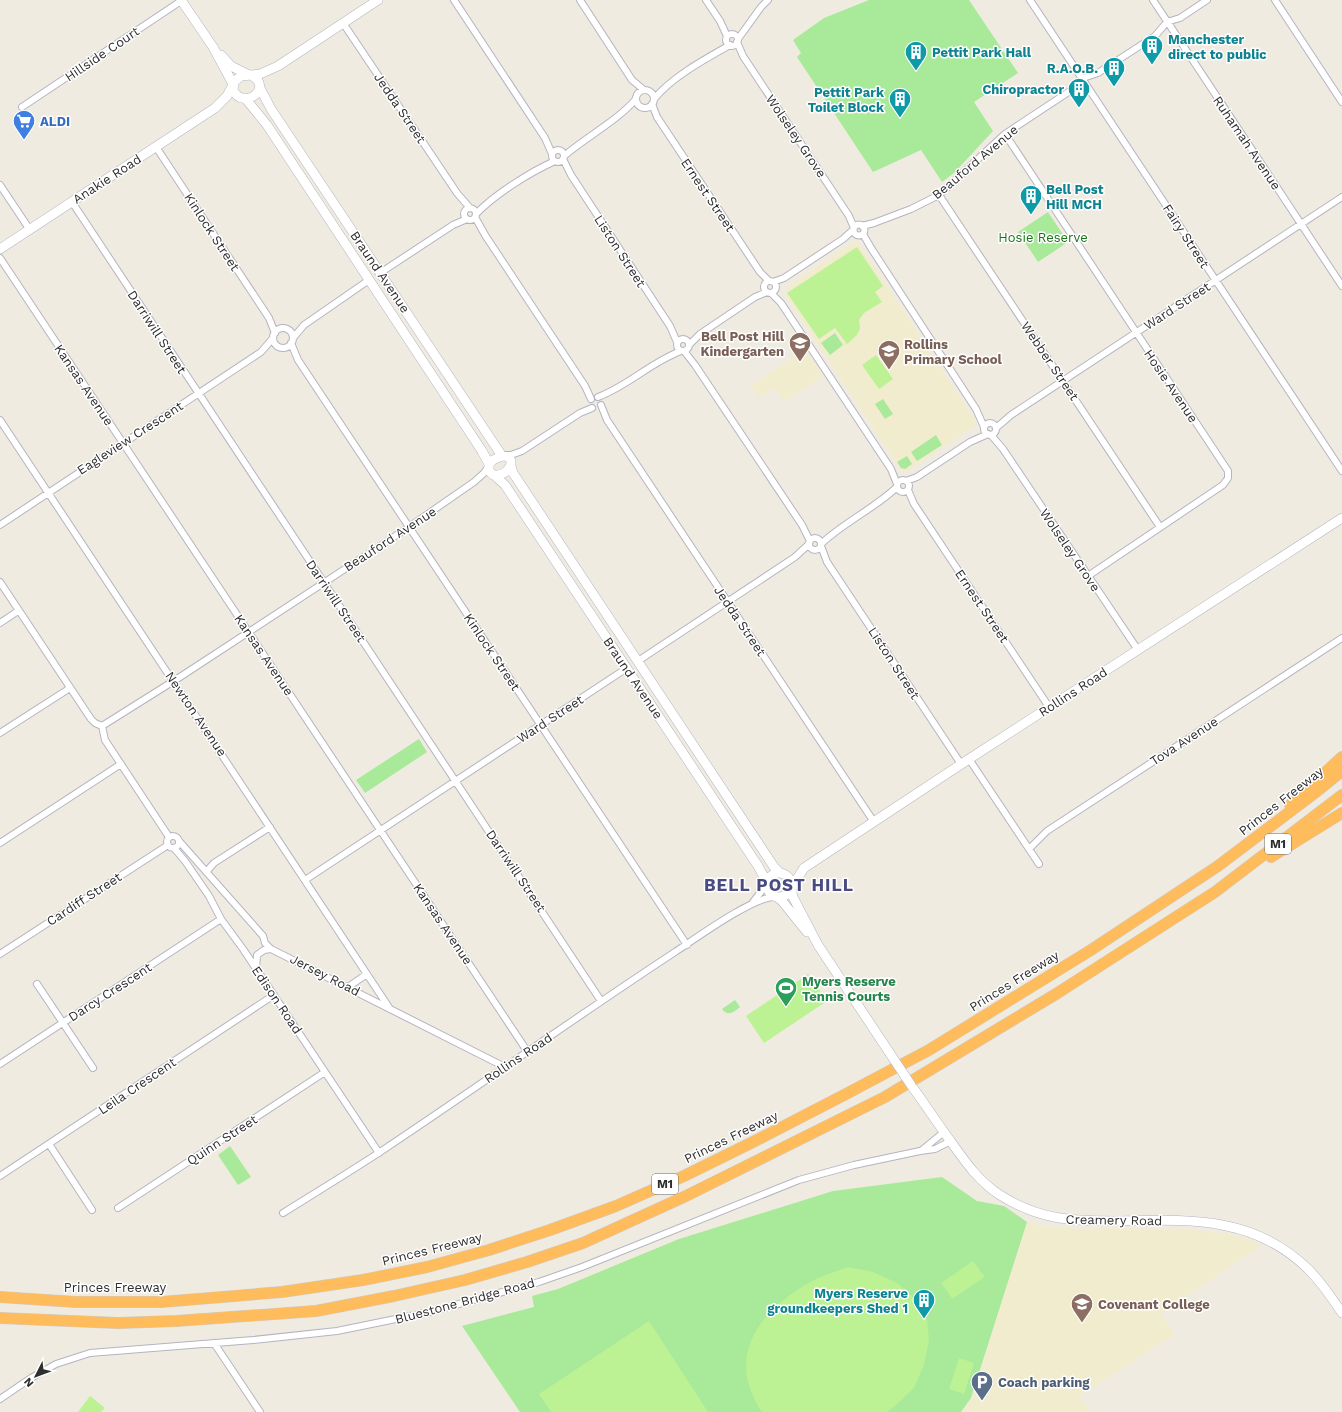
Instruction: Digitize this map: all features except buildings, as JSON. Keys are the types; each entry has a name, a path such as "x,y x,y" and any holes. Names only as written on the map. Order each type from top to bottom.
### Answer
{"highway":[{"path":"1253,840 1308,787 1342,757"},
{"name":"Princes Freeway","path":"0,1297 76,1302 161,1302 282,1292 363,1280 427,1267 489,1250 616,1206 684,1176 929,1050 1091,950 1218,866 1342,771"},
{"name":"M1","path":"0,1318 118,1323 176,1321 316,1311 394,1296 465,1280 527,1262 583,1242 686,1196 885,1097 1056,994 1215,892 1342,795"},
{"path":"1215,892 1342,813"}],"street":[{"path":"181,0 213,47 233,85 235,94 239,98 256,94 267,77 278,66"},
{"name":"Hillside Court","path":"22,107 181,0"},
{"path":"233,85 238,78 260,74 278,66 378,0"},
{"name":"Liston Street","path":"454,0 680,341"},
{"path":"580,0 632,80 638,105 643,107"},
{"name":"Wolseley Grove","path":"706,0 976,409 1138,650"},
{"path":"304,325 277,330 274,336 274,342 281,347 292,340 304,325 369,280 626,111 641,91 663,87 713,54 748,25 768,0"},
{"name":"Fairy Street","path":"1030,0 1342,471"},
{"name":"Ruhamah Avenue","path":"1153,0 1342,286"},
{"path":"1168,22 1180,18 1207,0"},
{"path":"1274,0 1342,102"},
{"name":"Beauford Avenue","path":"503,456 522,451 665,357 686,349 700,334 843,239 874,223 911,209 939,195 1005,134 1072,89 1083,78 1098,73 1155,36 1168,22"},
{"name":"Jedda Street","path":"344,23 874,822"},
{"path":"213,47 231,66 257,80 260,87"},
{"path":"632,80 647,91 653,101"},
{"name":"Anakie Road","path":"215,108 227,96 233,85"},
{"name":"Braund Avenue","path":"260,87 271,109 503,456"},
{"path":"626,111 643,107 653,101 663,87"},
{"name":"Anakie Road","path":"0,249 215,108 234,100 244,98"},
{"name":"Braund Avenue","path":"244,98 266,125 482,451 489,465"},
{"name":"Ernest Street","path":"653,101 657,117 1049,707"},
{"name":"Ernest Street","path":"643,107 657,117"},
{"name":"Hosie Avenue","path":"1005,134 1228,471 1228,478 1223,485 1160,527"},
{"name":"Kinlock Street","path":"156,147 269,318 274,336"},
{"path":"294,167 305,159"},
{"path":"0,186 30,230"},
{"name":"Webber Street","path":"939,195 1160,527"},
{"name":"Ward Street","path":"821,545 834,532 886,497 1342,197"},
{"name":"Darriwill Street","path":"72,202 601,1001"},
{"name":"Kansas Avenue","path":"0,258 527,1051"},
{"name":"Kinlock Street","path":"269,318 285,329"},
{"path":"285,329 292,334 292,340"},
{"name":"Beauford Avenue","path":"665,357 680,341 700,334"},
{"name":"Eagleview Crescent","path":"0,525 261,352 274,336"},
{"name":"Kinlock Street","path":"292,340 298,360 686,945"},
{"path":"686,349 678,348 680,341 688,341 686,349 695,365 813,540"},
{"name":"Kinlock Street","path":"281,347 298,360"},
{"name":"Eagleview Crescent","path":"261,352 281,347"},
{"name":"Newton Avenue","path":"0,420 390,1009"},
{"name":"Beauford Avenue","path":"511,466 522,451"},
{"path":"503,456 510,459 511,466 506,472 495,476 489,471 489,465 494,460 503,456"},
{"name":"Beauford Avenue","path":"103,726 409,527 474,482 484,473 489,465"},
{"name":"Braund Avenue","path":"511,466 514,475 774,867 782,874"},
{"name":"Beauford Avenue","path":"474,482 488,476 495,476"},
{"name":"Braund Avenue","path":"495,476 505,485 758,866 767,884"},
{"name":"Rollins Road","path":"782,874 804,868 961,764 1342,518"},
{"path":"1088,576 1160,527"},
{"name":"Ward Street","path":"306,880 795,557 813,540 834,532"},
{"path":"813,540 820,540 821,545 819,549 814,550 810,547 813,540"},
{"name":"Liston Street","path":"821,545 827,562"},
{"name":"Liston Street","path":"814,550 827,562 961,764"},
{"name":"Ward Street","path":"795,557 814,550"},
{"path":"0,582 91,719 95,723 103,726 105,740 169,837 167,841 168,845 174,848 178,845 179,841 175,836 169,837"},
{"path":"0,622 18,611"},
{"name":"Tova Avenue","path":"1030,848 1047,831 1342,638"},
{"path":"0,733 70,688"},
{"path":"969,759 1030,848 1039,864"},
{"path":"0,843 121,764"},
{"path":"207,871 214,864 270,827"},
{"name":"Jersey Road","path":"179,841 263,936 265,947 505,1066"},
{"name":"Cardiff Street","path":"0,954 168,845"},
{"name":"Edison Road","path":"174,848 185,861 209,896 221,919 243,949 379,1153"},
{"name":"Rollins Road","path":"791,888 804,868"},
{"path":"782,874 790,878 791,888 784,896 776,897 768,892 767,884 773,876 782,874"},
{"name":"Rollins Road","path":"753,902 767,884"},
{"name":"Creamery Road","path":"791,888 793,896 818,945"},
{"name":"Rollins Road","path":"283,1213 379,1153 601,1001 753,902 769,897 776,897"},
{"name":"Creamery Road","path":"776,897 781,900 818,945 950,1141 972,1170 992,1190 1009,1200 1046,1216 1090,1221 1199,1221 1236,1227 1259,1235 1285,1250 1308,1269 1324,1286 1342,1313"},
{"name":"Darcy Crescent","path":"0,1064 221,919"},
{"path":"256,969 257,955 265,947"},
{"path":"243,949 249,954 257,955"},
{"path":"348,987 367,974"},
{"path":"37,984 93,1068"},
{"name":"Leila Crescent","path":"0,1176 274,995"},
{"name":"Quinn Street","path":"118,1208 325,1072"},
{"name":"Bluestone Bridge Road","path":"920,1151 944,1132"},
{"name":"Bluestone Bridge Road","path":"0,1399 31,1378 56,1364 90,1353 337,1331 430,1312 539,1282 582,1267 799,1180 854,1165 936,1149 950,1141"},
{"path":"49,1144 92,1210"},
{"path":"214,1343 260,1412"}],"shaded area":[{"name":"Rollins Primary School","path":"853,242 858,242 976,422 976,425 909,470 902,471 785,295 787,287 792,283"},
{"name":"Bell Post Hill Kindergarten","path":"805,349 823,376 784,402 774,388 759,398 751,386"},
{"name":"Covenant College","path":"1027,1222 1044,1227 1082,1229 1123,1228 1195,1230 1239,1236 1262,1245 1161,1314 1175,1334 1080,1396 1090,1412 963,1412 972,1398"}],"green space":[{"path":"869,0 969,0 1018,73 974,102 993,131 954,173 942,182 921,150 873,172 797,57 801,53 793,40 824,18"},
{"name":"Hosie Reserve","path":"1048,212 1068,242 1038,262 1018,232"},
{"path":"857,247 883,286 875,292 882,302 864,313 859,320 860,329 857,335 847,344 835,328 819,339 787,293"},
{"path":"835,333 843,345 830,355 821,343"},
{"path":"876,355 893,379 879,389 862,365"},
{"path":"883,399 893,414 885,419 875,404"},
{"path":"936,435 942,445 917,461 911,452"},
{"path":"907,456 912,464 905,469 901,468 897,462"},
{"path":"419,739 427,752 365,793 356,780"},
{"name":"Myers Reserve Tennis Courts","path":"808,974 827,1001 764,1043 746,1016"},
{"path":"735,1000 740,1007 736,1011 726,1013 722,1009"},
{"path":"230,1146 251,1177 238,1185 218,1155"},
{"path":"942,1177 977,1201 1004,1206 1027,1222 971,1398 961,1412 520,1412 462,1326 534,1307 532,1296 558,1289 679,1239 833,1191"},
{"path":"973,1261 985,1277 952,1299 941,1283"},
{"path":"848,1267 873,1272 897,1283 914,1298 927,1318 929,1340 924,1365 914,1388 887,1412 762,1412 751,1391 746,1372 747,1355 752,1339 772,1310 786,1298 820,1277"},
{"path":"649,1321 708,1412 551,1412 539,1394"},
{"path":"959,1358 974,1363 964,1394 949,1389"},
{"path":"90,1396 105,1408 101,1412 78,1412"}],"place":[{"name":"Manchester direct to public","path":"1152,66"},
{"name":"Pettit Park Hall","path":"916,72"},
{"name":"R.A.O.B.","path":"1114,88"},
{"name":"Chiropractor","path":"1079,108"},
{"name":"Pettit Park Toilet Block","path":"900,118"},
{"name":"ALDI","path":"24,140"},
{"name":"Bell Post Hill MCH","path":"1031,216"},
{"name":"Bell Post Hill Kindergarten","path":"800,362"},
{"name":"Rollins Primary School","path":"889,370"},
{"name":"Myers Reserve Tennis Courts","path":"786,1008"},
{"name":"Myers Reserve groundkeepers Shed 1","path":"924,1320"},
{"name":"Covenant College","path":"1082,1324"},
{"name":"Coach parking","path":"982,1402"}],"district":[{"name":"BELL POST HILL","path":"779,885"}]}
